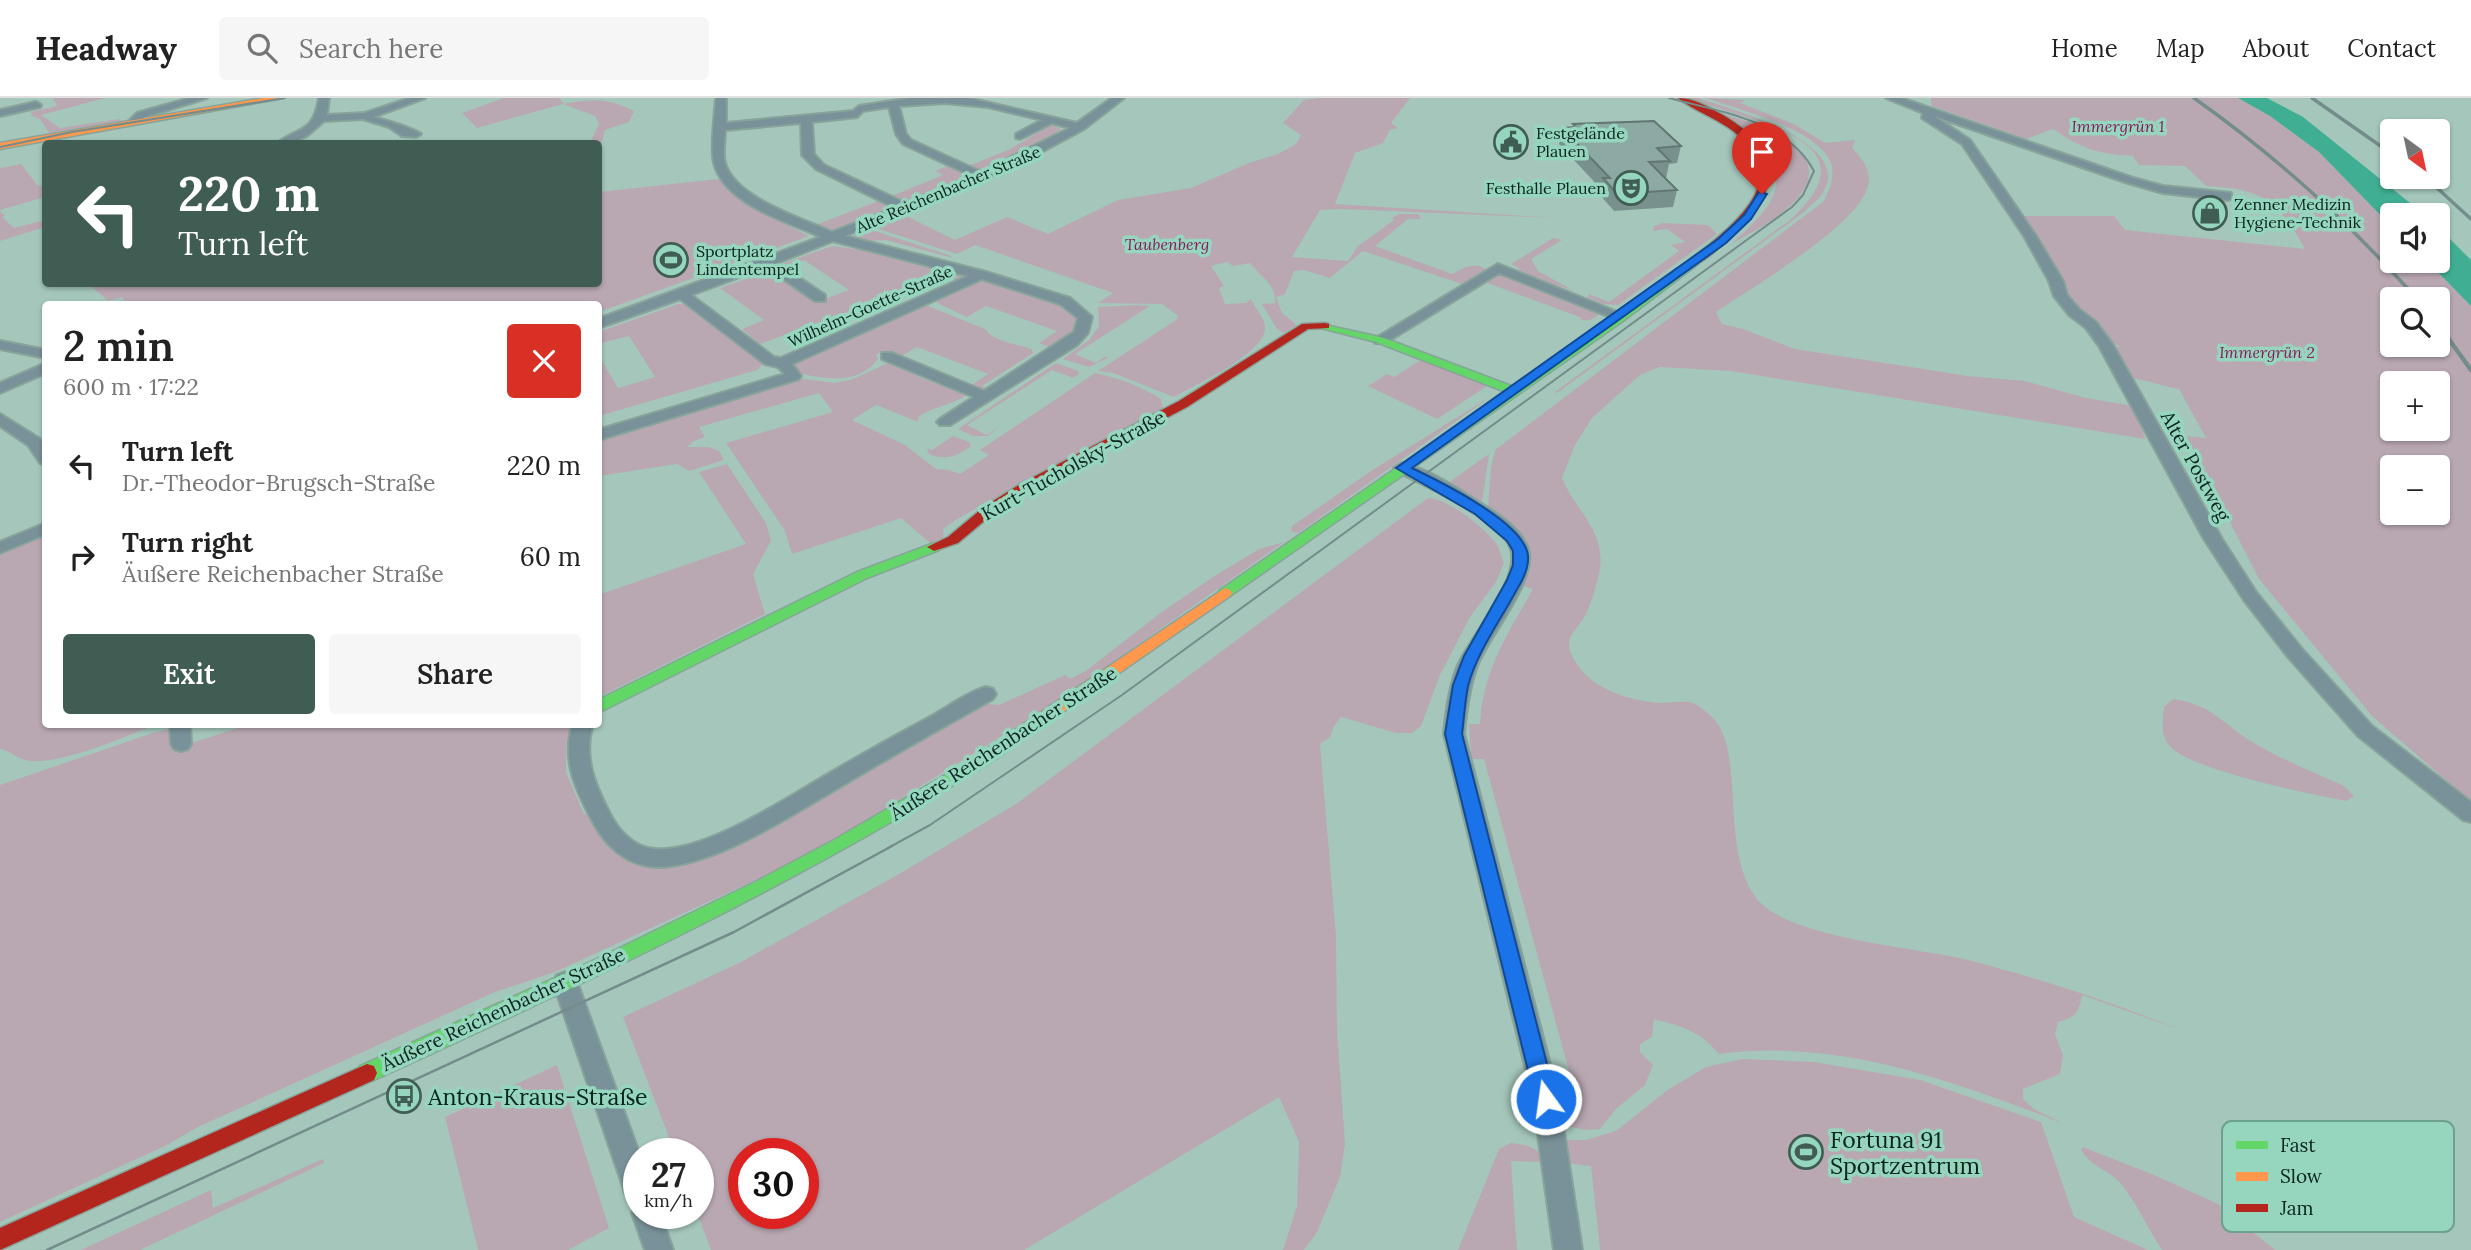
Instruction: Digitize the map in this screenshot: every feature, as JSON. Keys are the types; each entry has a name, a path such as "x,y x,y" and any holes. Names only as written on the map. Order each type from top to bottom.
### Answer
{"street":[{"path":"134,121 141,115 202,98"},
{"path":"0,146 279,98"},
{"path":"321,118 324,98"},
{"path":"289,140 304,133 321,118 366,116 420,98"},
{"path":"721,98 719,162 731,184 752,200 832,237 981,275 1065,301 1080,311 1086,322 1072,342 945,422"},
{"path":"982,104 993,98"},
{"name":"Alte Reichenbacher Straße","path":"602,323 767,262 982,177 1036,153 1080,127 1119,98"},
{"name":"Äußere Reichenbacher Straße","path":"0,1240 565,982 742,898 846,843 948,784 1308,536 1722,241 1747,217 1762,194 1765,169 1749,140 1719,117 1682,98"},
{"path":"1891,98 2129,180 2163,189 2227,196"},
{"path":"721,127 857,114 859,104 955,99 1080,127"},
{"path":"893,103 901,134 907,142 982,177"},
{"path":"0,113 36,105"},
{"name":"Alter Postweg","path":"1930,112 1926,116 1957,134 1970,148 2030,236 2056,281 2061,296 2074,312 2091,325 2106,345 2213,539 2250,596 2295,653 2365,732 2471,814"},
{"path":"366,116 368,119 393,125 406,134 416,134"},
{"path":"806,119 808,155 820,167 905,208"},
{"path":"1020,136 1050,120"},
{"path":"767,262 820,298"},
{"path":"1380,340 1498,268 1620,316"},
{"name":"Wilhelm-Goette-Straße","path":"602,434 794,376 783,363 981,275"},
{"path":"682,294 770,361 783,363"},
{"name":"Kurt-Tucholsky-Straße","path":"602,705 862,575 953,540 990,509 1027,486 1182,404 1306,326 1330,326 1380,340"},
{"path":"1380,340 1514,391"},
{"path":"0,345 42,353"},
{"path":"887,356 986,397"},
{"path":"0,389 42,370"},
{"path":"0,419 34,442 42,454"},
{"path":"1402,468 1480,511 1506,531 1520,551 1520,565 1515,580 1472,656 1461,685 1454,734 1546,1099 1568,1250"},
{"path":"0,548 42,530"},
{"path":"582,728 577,746 580,768 607,831 619,845 636,855 658,859 683,855 717,842 784,808 986,694"},
{"path":"565,982 623,1147"},
{"path":"652,1229 659,1250"}],"green space":[{"path":"53,98 105,98 41,115 60,128 119,119 122,121 49,133 40,119 32,116 31,112 57,106"},
{"path":"504,98 559,98 564,104 600,100 634,111 629,122 605,130 602,142 602,140 591,140 599,124 595,116 563,104 477,128 462,113"},
{"name":"Taubenberg","path":"1410,98 1391,123 1398,128 1390,130 1383,143 1355,153 1335,204 1557,218 1320,210 1292,257 1348,261 1358,246 1394,220 1392,218 1399,214 1418,214 1421,219 1408,219 1375,246 1452,274 1474,265 1487,270 1465,285 1363,251 1330,278 1304,270 1294,271 1285,294 1276,297 1282,313 1297,325 1284,333 1277,329 1262,304 1275,303 1273,291 1250,263 1233,266 1227,262 1211,266 1224,286 1219,288 1225,304 1246,303 1251,299 1265,328 1262,338 1242,358 1174,397 1113,373 1098,371 1176,320 1178,316 1162,304 1098,303 1113,293 975,245 957,254 869,226 902,214 955,240 1007,217 1048,234 1118,200 1191,188 1249,163 1278,154 1296,144 1301,135 1283,123 1304,100"},
{"path":"1690,98 1698,98 1761,120 1786,131 1808,145 1823,160 1828,178 1820,197 1804,212 1557,393 1555,392 1790,220 1814,192 1821,169 1813,151 1795,137 1770,125"},
{"path":"1706,98 1746,100 1740,103 1794,124 1825,143 1855,140 1852,148 1863,160 1869,175 1868,186 1860,202 1845,219 1802,255 1716,312 1722,324 1795,349 1968,376 2025,381 2086,398 2128,405 2137,412 2145,439 1731,371 1660,367 1640,375 1592,418 1575,445 1562,478 1594,531 1600,555 1593,598 1571,637 1569,648 1584,673 1603,687 1626,697 1649,702 1693,703 1713,718 1723,733 1728,754 1735,830 1746,879 1757,899 1773,913 1797,924 1856,940 1946,955 2023,975 2104,1001 2184,1031 2082,995 2076,1013 2058,1022 2055,1034 2063,1055 2060,1074 2023,1089 2023,1099 2034,1109 2064,1124 1938,1079 1852,1058 1808,1052 1719,1054 1697,1034 1654,1019 1652,1037 1640,1044 1640,1052 1653,1065 1645,1085 1616,1109 1600,1129 1585,1130 1567,1126 1561,1114 1560,1098 1576,1097 1484,759 1471,759 1469,724 1480,724 1491,670 1533,589 1521,585 1530,555 1526,547 1501,516 1488,506 1491,467 1495,450 1823,202 1831,183 1831,164 1824,152 1813,142 1768,119"},
{"path":"1931,98 2238,98 2270,116 2319,152 2380,215 2380,273 2439,273 2471,306 2471,802 2372,716 2259,579 2186,436 2206,438 2179,389 2130,378 2112,348 2120,347 2108,340 2069,299 2019,216 2114,216 2125,230 2305,249 2295,232 2277,208 2266,200 2241,190 2206,186 2185,166 2139,165 2133,156 2091,149 2053,129 2026,139 1932,106"},
{"path":"1723,114 1754,124 1787,140 1800,151 1808,164 1808,178 1793,203 1768,223 1730,245 1767,207 1775,192 1776,178 1761,149"},
{"path":"1052,124 1061,129 1040,146 984,172 964,168 1010,149"},
{"path":"21,164 38,186 42,185 42,198 0,210 0,168"},
{"path":"950,165 970,174 970,178 910,202 902,203 887,198 943,175 935,171"},
{"name":"Sportplatz Lindentempel","path":"719,179 755,209 809,236 602,311 602,301 125,301 122,297 108,301 92,287 602,287 602,192"},
{"path":"881,200 894,206 838,230 829,230 818,224"},
{"path":"0,211 5,216 2,217 14,228 42,221 42,228 0,241"},
{"path":"1663,223 1708,225 1717,234 1618,305 1603,304 1587,297 1589,294 1609,302 1679,251 1671,245 1685,242 1667,229 1653,231 1654,226"},
{"path":"865,228 953,258 886,240 868,241 854,237 855,232"},
{"path":"1553,238 1562,240 1531,259 1538,271 1574,291 1515,271 1520,269 1511,264"},
{"path":"832,246 856,249 968,278 960,284 946,276 760,344 742,329 764,320 720,288 775,269 819,301 849,290 804,260 783,267 779,265"},
{"path":"1507,275 1600,311 1592,319 1580,320 1582,318 1482,281"},
{"path":"980,279 1059,303 1079,318 1077,332 1051,348 1039,343 1057,331 986,306 967,317 939,304 935,299"},
{"path":"678,304 688,304 765,362 757,370 602,415 602,361 618,388 655,377 629,336 602,343 602,331"},
{"path":"923,304 985,329 1000,340 1032,349 1033,353 982,386 988,389 980,391 970,386 988,374 917,347 898,358 881,352 876,355 878,359 870,368 851,377 819,377 797,373 792,369 796,361"},
{"path":"1150,306 1075,354 1096,363 1106,356 1108,358 1089,367 1063,359 1089,340 1099,326 1098,307"},
{"path":"1424,358 1487,386 1437,419 1368,386 1387,374 1394,377"},
{"path":"890,362 916,371 916,376 940,385 947,383 967,395 919,416 918,422 876,405 852,420 905,445 936,469 960,474 989,455 980,450 1095,373 1145,390 1161,399 1163,408 957,519 943,529 944,537 931,544 901,518 792,554 785,531 726,443 833,412 819,393 699,427 705,437 687,447 709,447 719,451 724,460 689,471 677,464 602,476 602,435 796,378 835,383 853,379"},
{"path":"1056,363 1078,371 1079,374 1073,378 1052,370 967,425 987,435 999,427 988,436 973,436 958,429"},
{"path":"1493,395 1298,533 1291,531 1292,526 1371,471"},
{"path":"953,436 969,442 971,446 951,456 929,454 927,448 932,450"},
{"path":"1489,454 1482,502 1448,483"},
{"path":"727,464 766,523 771,541 753,574 765,614 602,696 602,594 746,544 699,472"},
{"path":"1428,498 1446,503 1467,516 1486,532 1498,547 1504,563 1496,582 1470,617 1440,675 1421,726 1412,733 1396,733 1341,717 1330,737 1320,744 1336,935 1337,1030 1345,1144 1340,1177 1317,1232 1304,1250 1283,1250 1297,1206 1299,1142 1279,1097 1024,1250 711,1250 703,1229 714,1229 714,1138 669,1138 623,1017 739,963 899,874 1016,804"},
{"path":"42,533 42,728 147,728 110,743 43,761 22,759 0,749 0,552"},
{"path":"1284,542 1061,699 808,856 555,972 495,992 198,1127 165,1146 0,1222 0,785 171,729 176,748 238,728 574,728 566,744 566,772 583,812 594,821 608,845 620,856 645,864 666,865 979,703 999,705 1065,675 1070,679 1087,670 1159,614 1259,549"},
{"path":"2173,699 2208,711 2254,743 2344,786 2354,796 2346,801 2279,787 2223,772 2179,754 2165,740 2163,731 2164,707"},
{"name":"Fortuna 91 Sportzentrum","path":"1742,1059 1814,1062 1920,1080 2041,1122 2074,1217 2148,1250 1600,1250 1591,1166 1563,1163 1558,1140 1586,1140 1616,1131 1669,1089 1706,1067"},
{"path":"557,1065 609,1228 568,1250 478,1250 445,1117"},
{"path":"1511,1143 1535,1149 1545,1162 1511,1161 1517,1250 1458,1250 1499,1149"},
{"path":"2083,1147 2218,1204 2222,1207 2222,1232 2253,1232 2275,1250 2162,1250 2122,1185 2090,1161 2081,1150"},
{"path":"323,1159 324,1163 140,1250 81,1250 211,1190 213,1208"}],"shaded area":[{"path":"2238,98 2267,98 2303,117 2380,179 2380,189 2393,189 2410,203 2380,203 2380,215 2319,152 2270,116"},
{"path":"2450,239 2471,260 2471,306 2439,273 2450,273"}],"building":[{"name":"Festhalle Plauen","path":"1654,121 1681,146 1657,148 1670,161 1649,162 1677,190 1617,194 1603,178 1610,178 1562,128 1576,127 1573,124"}],"tram line":[{"path":"0,147 72,132 285,98"},
{"path":"888,848 930,825 1122,695 1792,207 1803,195 1814,171 1802,154 1787,140 1750,121 1669,98"},
{"path":"47,1250 734,932 892,846"}],"railway":[{"path":"2194,98 2252,141 2307,188 2406,287"},
{"path":"2312,98 2380,146"},
{"path":"2438,189 2471,219"},
{"path":"2450,341 2471,370"}],"traffic: fast":[{"path":"1225,593 1619,319 1694,262"},
{"path":"1325,326 1380,340 1514,391"},
{"path":"602,705 862,575 934,547"},
{"path":"367,1073 685,926 840,845 991,754"}],"traffic: slow":[{"path":"0,146 279,98"},
{"path":"991,754 1225,593"}],"traffic: jam":[{"path":"1682,98 1740,131 1761,156 1765,171 1764,187 1753,208 1694,262"},
{"path":"934,547 953,540 990,509 1027,486 1183,404 1306,326 1325,326"},
{"path":"0,1240 367,1073"}],"place":[{"name":"Festgelände Plauen","path":"1511,142"},
{"name":"Festhalle Plauen","path":"1631,188"},
{"name":"Zenner Medizin Hygiene-Technik","path":"2210,213"},
{"name":"Sportplatz Lindentempel","path":"671,260"},
{"name":"Anton-Kraus-Straße","path":"404,1096"},
{"name":"Fortuna 91 Sportzentrum","path":"1806,1152"}],"route":[{"path":"1546,1099 1454,734 1461,685 1472,656 1515,580 1520,565 1520,551 1513,538 1480,511 1460,497 1402,468 1557,361 1722,241 1747,217 1762,194"}],"park label":[{"name":"Immergrün 1","path":"2118,126"},
{"name":"Immergrün 2","path":"2267,352"}]}
